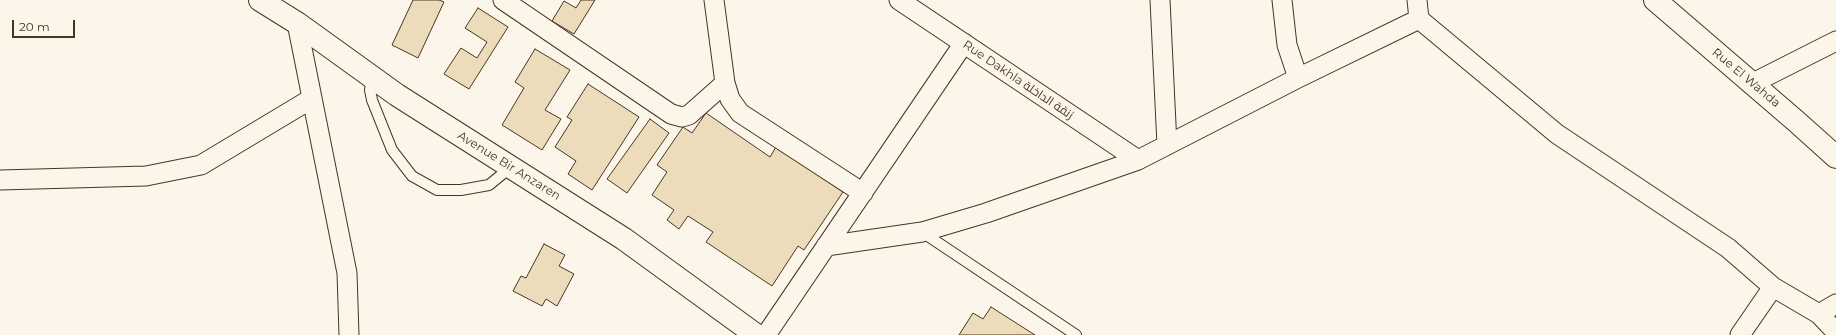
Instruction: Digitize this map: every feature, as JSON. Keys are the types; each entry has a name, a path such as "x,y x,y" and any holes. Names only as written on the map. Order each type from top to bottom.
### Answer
{"main road":[{"name":"Avenue Bir Anzaren","path":"260,0 297,23 396,95 624,239 756,335"},
{"name":"Rue El Wahda","path":"1655,0 1836,157"}],"street":[{"path":"503,0 671,114 682,117 689,115 725,83"},
{"name":"Rue Dakhla زنقة الداخلة","path":"898,0 1138,160"},
{"path":"1160,0 1167,145"},
{"path":"1282,0 1287,45 1298,78"},
{"path":"1417,0 1420,19 1558,134 1728,248 1773,287 1819,314 1836,332"},
{"path":"710,3 725,83 730,99 740,113 863,193"},
{"path":"826,246 922,232 986,213 1138,160 1298,78 1420,19"},
{"path":"297,23 347,273 349,335"},
{"path":"1751,84 1836,41"},
{"path":"766,335 964,43"},
{"path":"0,180 146,176 200,165 311,99"},
{"path":"1740,335 1773,287"},
{"path":"1819,314 1836,304"}],"lane":[{"path":"372,77 370,90 372,100 392,150 412,176 436,190 461,190 489,185 511,167"},
{"path":"922,232 1076,335"}],"building":[{"path":"413,0 439,0 444,2 418,58 392,45"},
{"path":"581,0 595,0 574,34 552,21 564,1 576,8"},
{"path":"478,8 508,27 469,89 444,74 461,48 477,58 487,42 465,28"},
{"path":"535,49 570,70 545,110 561,119 542,150 502,125 524,88 515,82"},
{"path":"588,84 639,117 592,190 568,174 576,161 555,147 572,120 567,117"},
{"path":"706,113 770,157 776,147 843,192 804,250 798,246 772,286 706,242 713,232 688,216 679,229 667,220 674,210 652,195 667,172 657,165 683,127 692,133"},
{"path":"650,119 669,133 627,193 607,179"},
{"path":"544,244 565,255 559,266 574,274 557,306 546,299 542,306 513,291 521,276 526,278"},
{"path":"991,307 1035,335 959,335 973,313 983,319"}]}
